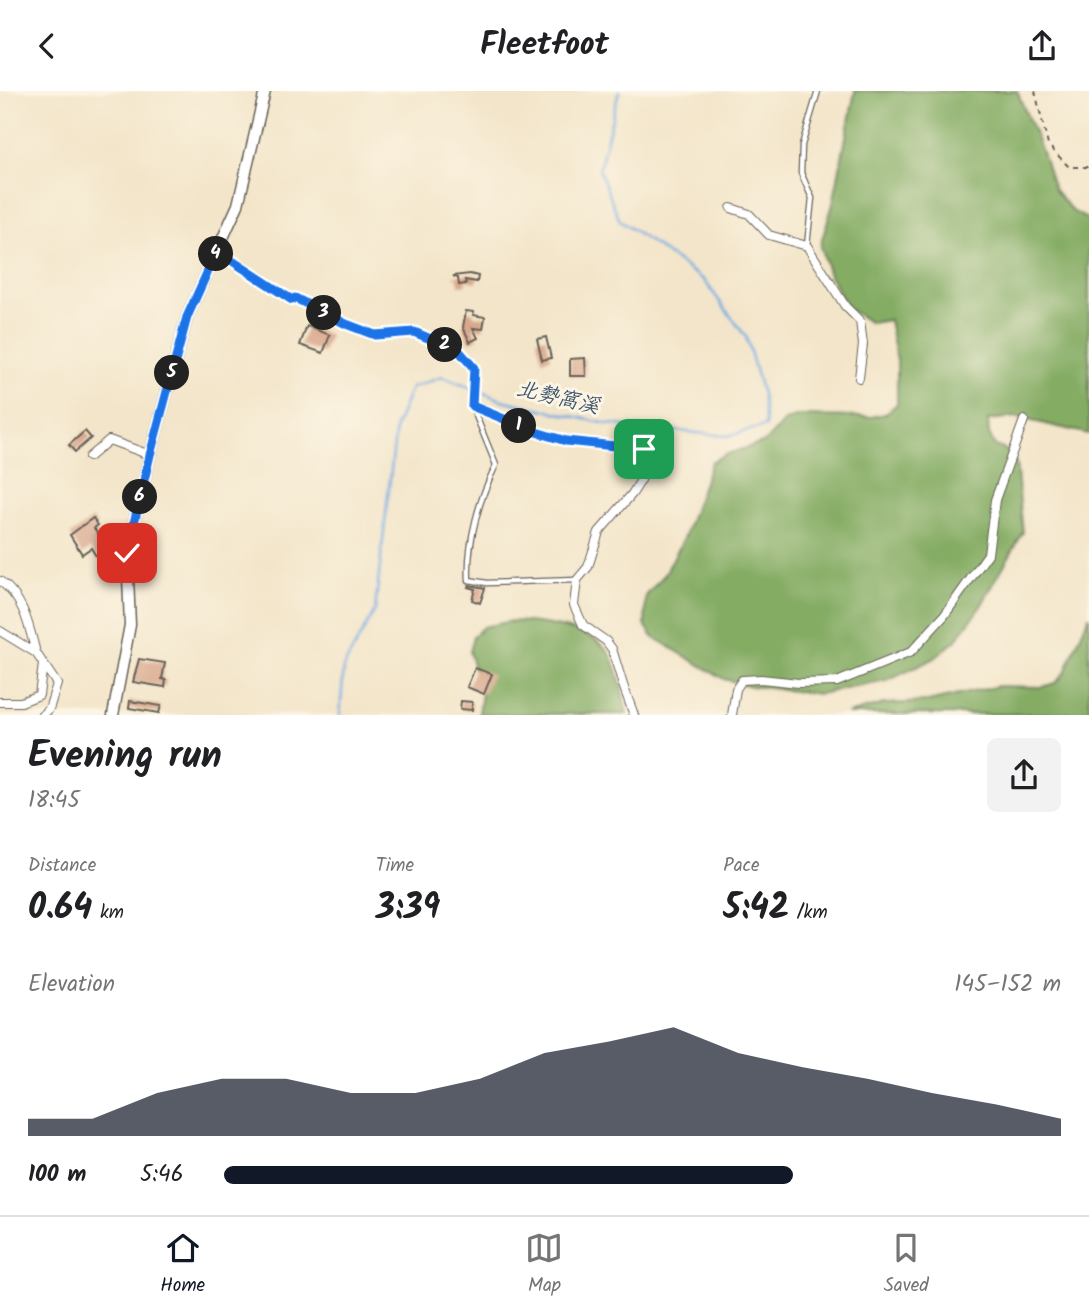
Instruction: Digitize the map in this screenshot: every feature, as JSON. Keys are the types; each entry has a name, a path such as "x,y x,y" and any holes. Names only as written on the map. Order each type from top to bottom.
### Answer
{"street":[{"path":"113,715 130,625 127,553 150,455 187,317 238,205 265,91"},
{"path":"731,208 749,214 769,235 807,246 845,306 860,320 863,344 859,378"},
{"path":"472,406 566,441 644,449 641,480 599,532 588,567 577,580 574,605 583,625 606,641 612,649 634,715"},
{"path":"732,715 736,689 742,680 837,682 911,652 944,616 988,554 995,500 1024,420"},
{"path":"89,457 109,440 150,455"},
{"path":"0,581 19,600 28,621 36,653 57,684 49,709 43,715"},
{"path":"0,631 36,653"},
{"path":"0,702 21,702 39,695 43,664"}],"lane":[{"path":"807,246 812,198 801,173 802,145 818,91"},
{"path":"217,251 292,300 295,298 346,324 375,335 414,332 459,351 474,368 472,406 496,465 484,489 468,562 469,580 487,583 577,580"}],"path":[{"path":"1035,91 1048,145 1069,167 1089,167"}],"green space":[{"path":"855,91 1017,91 1054,189 1072,211 1089,220 1089,434 1015,417 988,420 989,434 995,446 1009,451 1016,463 1023,532 981,606 956,640 935,658 887,681 819,694 751,686 724,679 653,637 645,625 646,596 665,574 685,536 711,462 765,442 785,421 799,416 871,417 885,414 897,404 897,361 889,320 871,323 847,308 828,272 820,246 833,204"},
{"path":"1089,616 1089,714 847,714 884,704 928,702 998,686 1042,687 1055,683 1065,672"},
{"path":"512,621 564,628 600,643 608,651 615,665 627,714 479,714 482,692 469,652 473,637 483,627"}],"building":[{"path":"453,276 478,276 477,282 465,280 466,284 459,285 458,278"},
{"path":"466,311 485,317 483,329 473,328 478,338 470,342 463,327"},
{"path":"307,326 330,335 323,353 300,345"},
{"path":"546,337 551,358 542,360 537,339"},
{"path":"585,358 586,376 570,376 570,359"},
{"path":"85,431 91,438 75,452 69,445"},
{"path":"93,518 98,525 94,528 108,548 96,556 91,548 82,554 70,535"},
{"path":"468,587 485,588 480,603 472,600 475,589"},
{"path":"139,659 165,663 162,679 166,680 165,687 133,682"},
{"path":"475,668 492,674 484,694 467,687"},
{"path":"130,701 161,706 159,713 129,708"},
{"path":"461,701 472,702 472,710 460,709"}],"waterway":[{"name":"北勢窩溪","path":"340,715 344,666 375,610 396,426 411,388 442,377 502,400 607,424 727,436 766,426 762,394 746,337 704,280 620,221 599,170 619,91"}],"route":[{"path":"127,553 187,317 217,251 292,300 295,298 346,324 375,335 414,332 459,351 474,368 472,406 566,441 644,449"}]}
